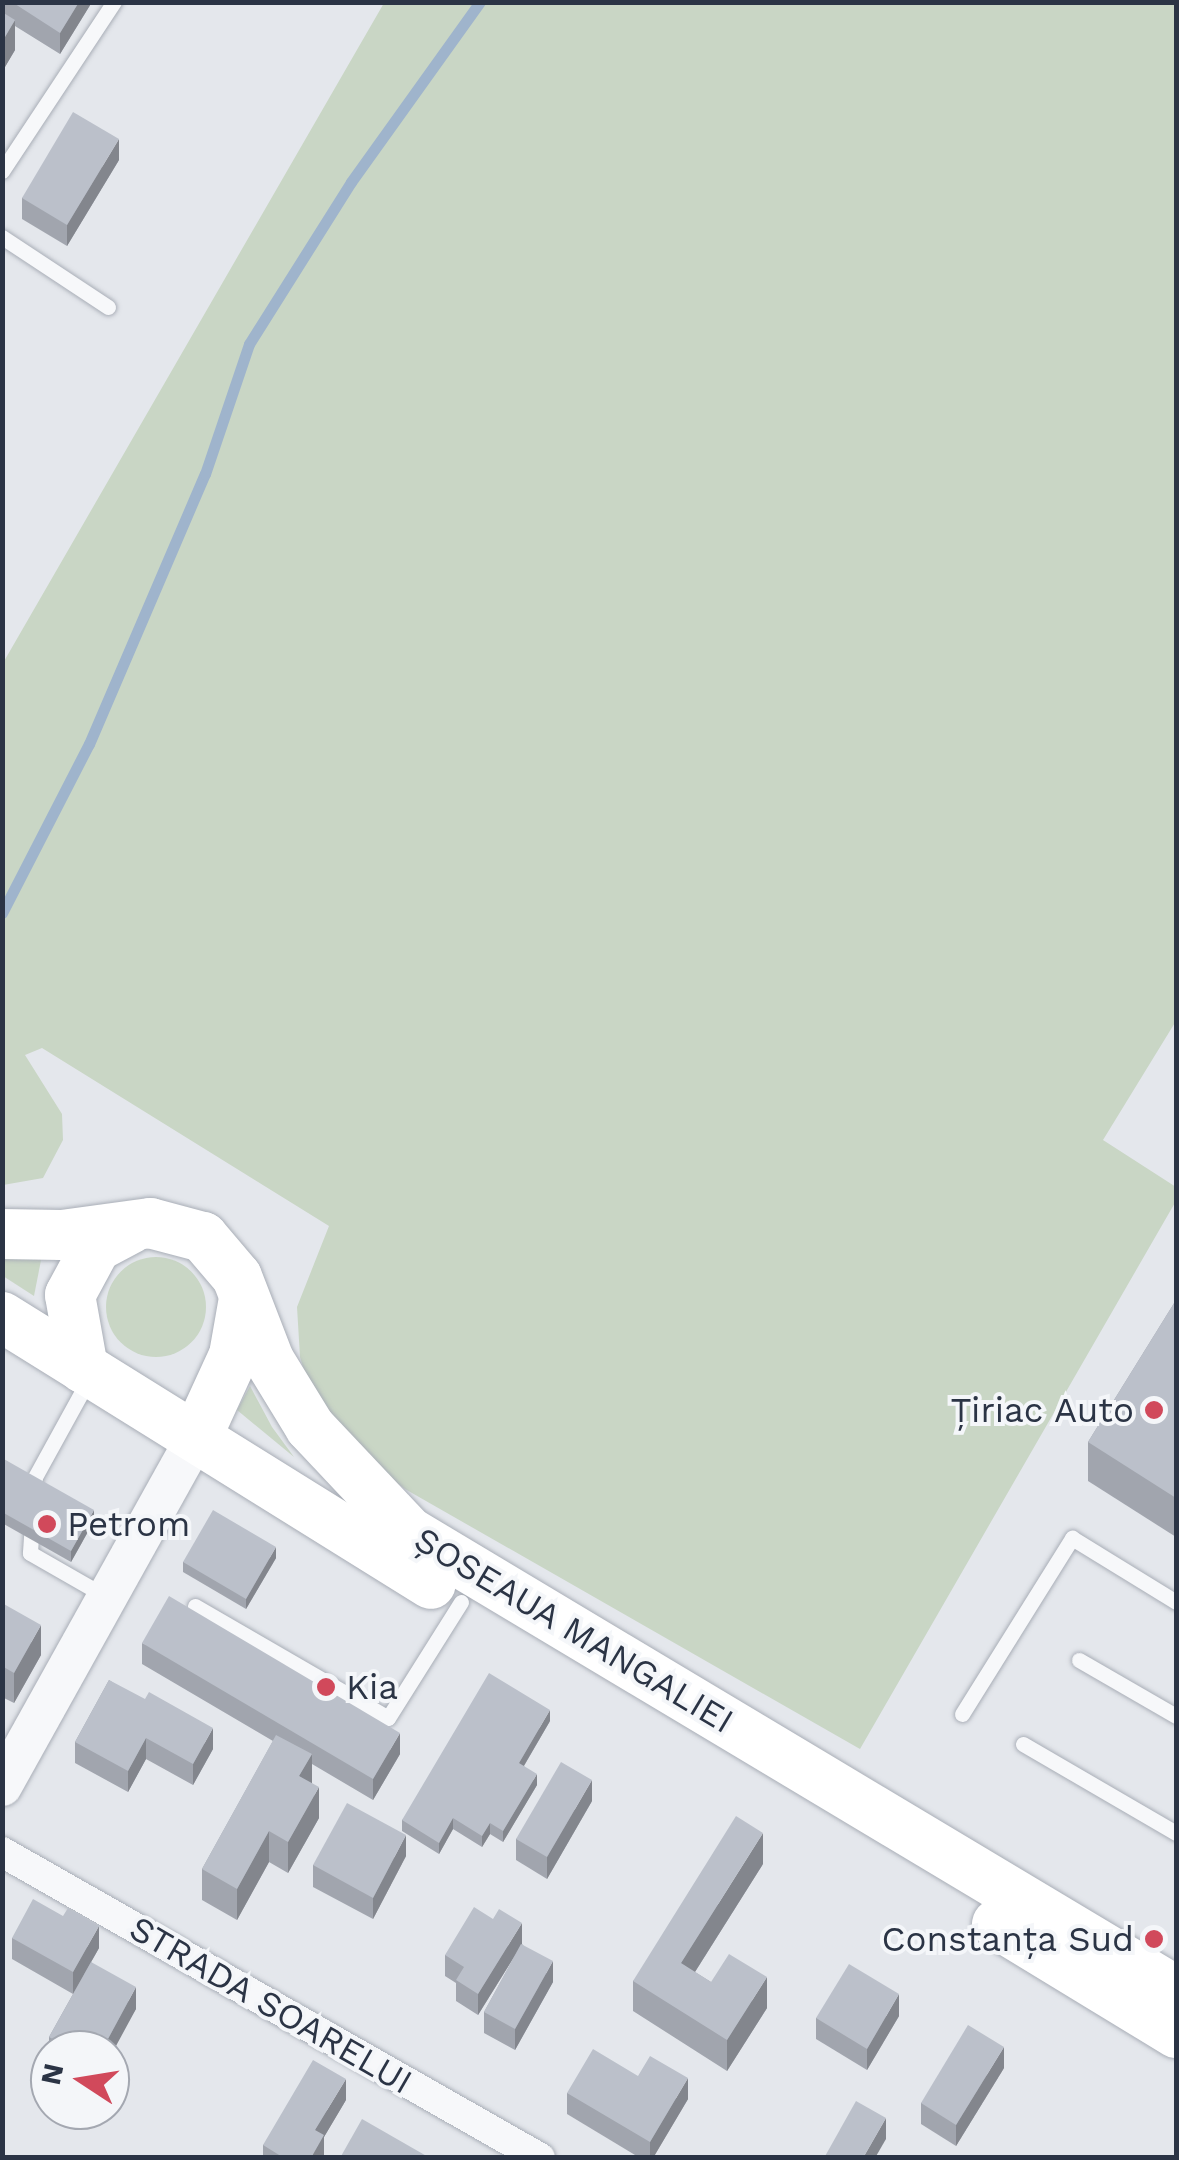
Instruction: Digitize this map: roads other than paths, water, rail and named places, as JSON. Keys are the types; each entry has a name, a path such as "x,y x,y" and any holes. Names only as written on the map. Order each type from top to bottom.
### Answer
{"main road":[{"name":"ȘOSEAUA MANGALIEI","path":"2,1234 62,1235 150,1223 177,1225 223,1254 243,1304 310,1428 410,1532 1176,1991"},
{"path":"88,1371 70,1320 80,1269 117,1232 150,1223"},
{"path":"196,1436 234,1355 243,1304"},
{"name":"ȘOSEAUA MANGALIEI","path":"2,1317 462,1602 1176,2033"}],"street":[{"path":"2,1786 196,1436"},
{"name":"STRADA SOARELUI","path":"2,1852 540,2158"}],"lane":[{"path":"2,170 114,2"},
{"path":"2,237 108,306"},
{"path":"88,1371 34,1477 30,1553 107,1598"},
{"path":"962,1714 1072,1538 1176,1602"},
{"path":"194,1606 388,1718 462,1602"},
{"path":"1079,1660 1176,1716"},
{"path":"1023,1744 1176,1833"}],"waterway":[{"path":"2,913 89,744 205,474 249,344 351,182 480,2"}],"place":[{"name":"Țiriac Auto","path":"1154,1410"},
{"name":"Petrom","path":"47,1524"},
{"name":"Kia","path":"326,1687"},
{"name":"Constanța Sud","path":"1154,1939"}]}
